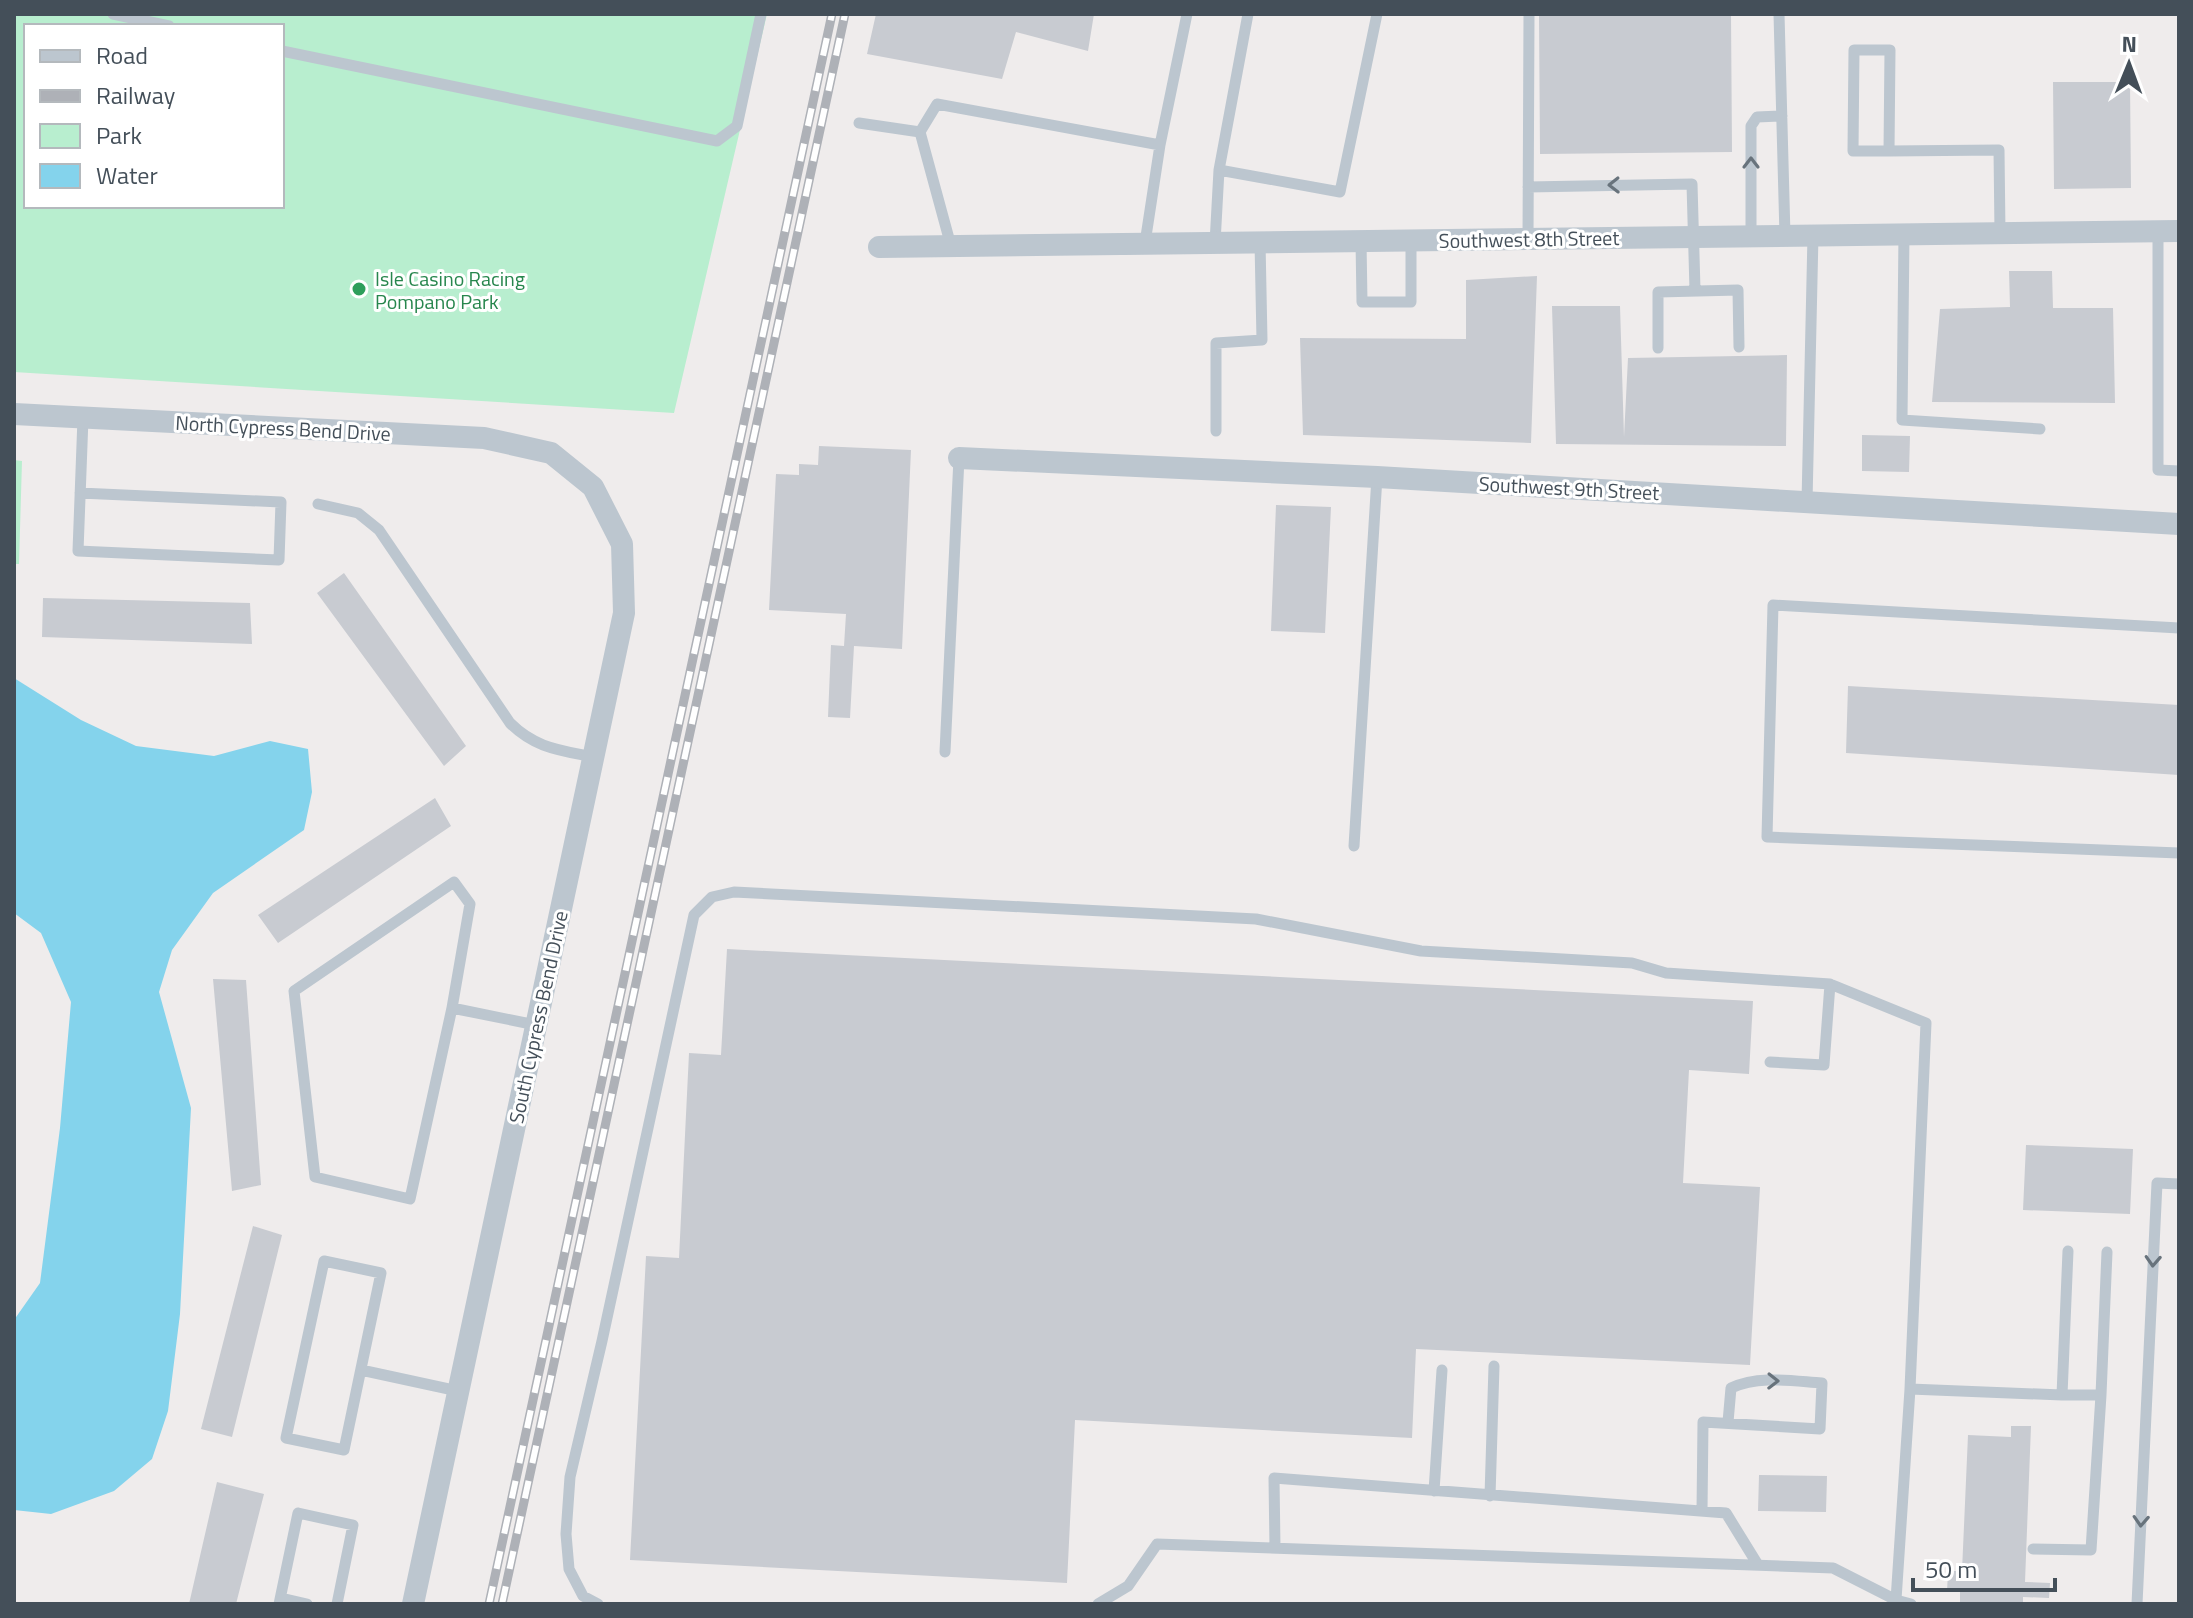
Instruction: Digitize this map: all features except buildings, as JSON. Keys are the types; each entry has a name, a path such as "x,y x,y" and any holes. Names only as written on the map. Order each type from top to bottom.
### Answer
{"street":[{"name":"Southwest 8th Street","path":"879,247 2169,231"},
{"name":"North Cypress Bend Drive","path":"14,414 484,438 551,453"},
{"name":"South Cypress Bend Drive","path":"413,1604 624,613 622,544 593,487 551,453"},
{"name":"Southwest 9th Street","path":"959,458 1377,477 2179,524"}],"lane":[{"path":"113,14 160,24"},
{"path":"284,51 717,141 737,126 761,14"},
{"path":"1145,243 1160,145 1187,14"},
{"path":"1215,243 1219,170 1248,14"},
{"path":"1219,170 1340,192 1377,14"},
{"path":"1528,239 1529,14"},
{"path":"1779,14 1785,236"},
{"path":"1889,151 1890,50 1854,50 1853,151 1889,151 1999,150 2000,233"},
{"path":"951,246 920,132 937,104 1160,145"},
{"path":"1751,236 1751,126 1757,117 1782,116"},
{"path":"859,123 920,132"},
{"path":"1528,187 1692,184 1695,290"},
{"path":"2169,231 2158,470 2179,471"},
{"path":"1904,234 1902,420 2040,429"},
{"path":"1807,502 1813,235"},
{"path":"1361,241 1362,302 1411,302 1411,240"},
{"path":"1216,431 1216,343 1262,340 1260,242"},
{"path":"1658,348 1658,292 1695,290 1738,290 1739,347"},
{"path":"80,493 281,502 279,560 78,551 80,493 83,418"},
{"path":"945,752 959,458"},
{"path":"1354,846 1377,477"},
{"path":"318,504 358,513 379,530 510,723 526,738 549,748 593,757"},
{"path":"2179,628 1773,605 1767,837 2179,853"},
{"path":"454,882 470,904 452,1008 410,1199 315,1177 294,991 454,882"},
{"path":"598,1604 583,1596 569,1569 566,1534 570,1477 694,915 712,897 734,892 1256,919 1421,951 1632,963 1666,973 1830,984 1926,1023 1910,1389 1896,1600"},
{"path":"1770,1062 1824,1065 1830,984"},
{"path":"452,1008 536,1025"},
{"path":"2137,1604 2157,1183 2179,1184"},
{"path":"2062,1395 2068,1251"},
{"path":"2033,1549 2091,1550 2107,1252"},
{"path":"324,1261 381,1273 361,1370 344,1450 286,1438 324,1261"},
{"path":"1490,1496 1494,1366"},
{"path":"361,1370 458,1391"},
{"path":"1434,1491 1442,1370"},
{"path":"1702,1511 1703,1422 1820,1429 1822,1383 1745,1381 1731,1388 1728,1422"},
{"path":"1910,1389 2101,1395"},
{"path":"1275,1548 1274,1478 1726,1513 1758,1565"},
{"path":"307,1604 280,1601 298,1513 353,1525 337,1604"},
{"path":"1098,1604 1128,1586 1157,1544 1833,1568 1896,1600 1911,1604"}],"green space":[{"name":"Isle Casino Racing Pompano Park","path":"14,14 767,14 674,413 14,372"},
{"path":"14,460 22,461 19,564 14,564"}],"water":[{"path":"14,678 81,720 136,746 214,756 270,741 308,749 312,792 304,830 213,893 172,950 159,992 191,1108 180,1314 168,1411 152,1459 114,1491 51,1514 14,1510 14,1320 40,1283 60,1128 71,1002 41,933 14,913"}],"railway":[{"path":"489,1604 832,14"},
{"path":"502,1604 845,14"}],"place":[{"name":"Isle Casino Racing Pompano Park","path":"359,289"}]}
